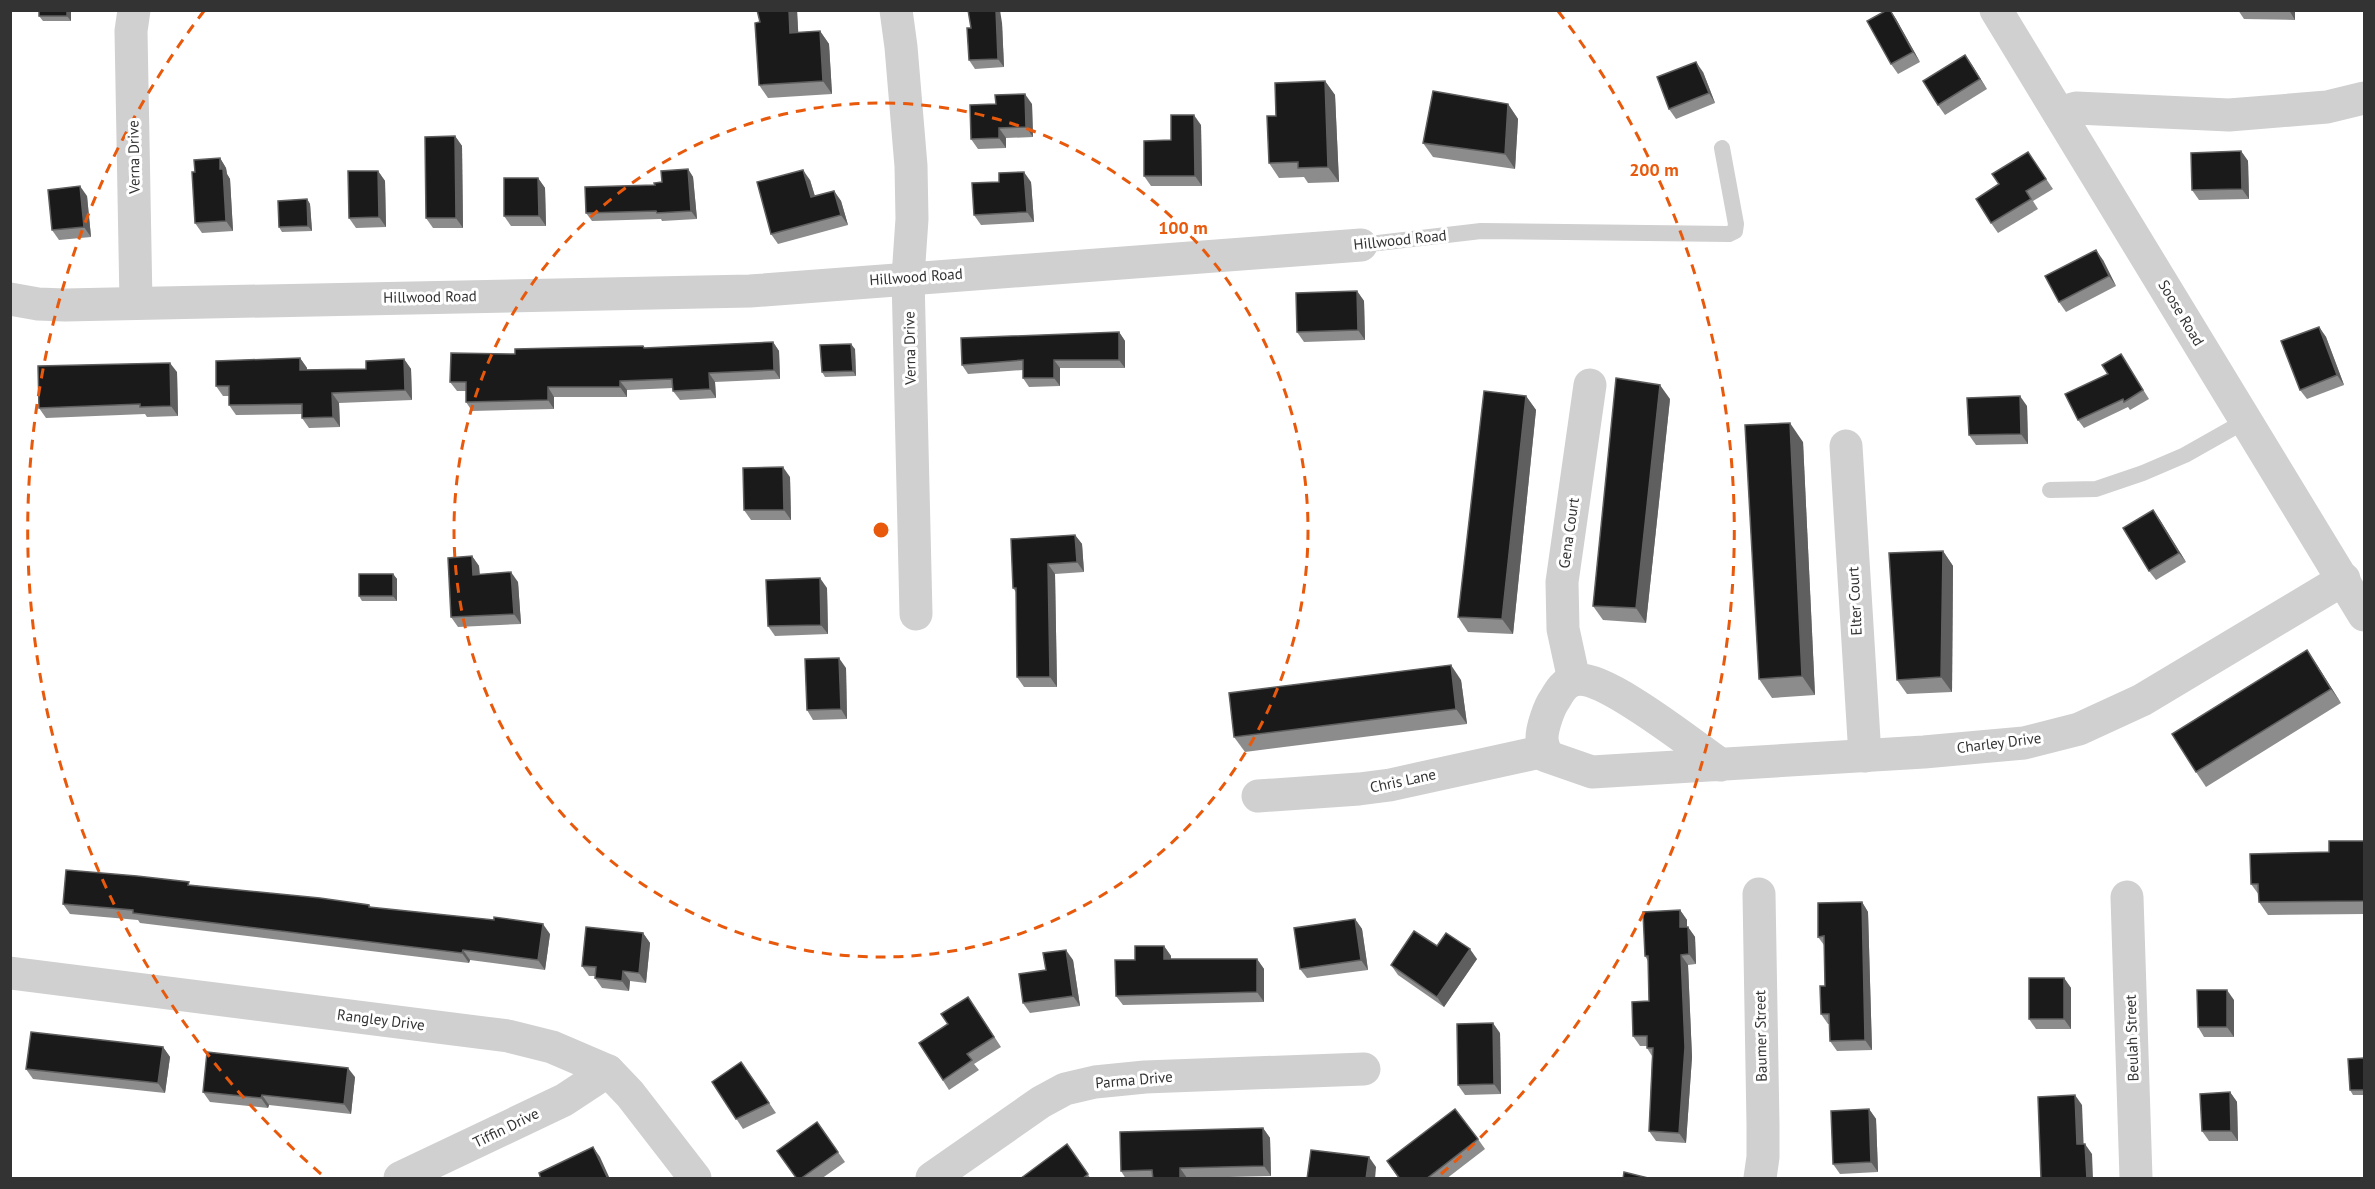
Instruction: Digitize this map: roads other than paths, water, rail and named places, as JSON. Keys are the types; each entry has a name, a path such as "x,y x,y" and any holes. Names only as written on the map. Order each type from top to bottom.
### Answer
{"street":[{"name":"Verna Drive","path":"134,10 131,31 136,303"},
{"name":"Verna Drive","path":"896,10 911,166 912,219 908,277 916,614"},
{"name":"Soose Road","path":"1996,10 2364,615"},
{"path":"2060,113 2076,108 2229,115 2327,107 2364,98"},
{"name":"Hillwood Road","path":"10,299 56,304 750,291 908,277 1361,245"},
{"name":"Gena Court","path":"1574,680 1563,629 1562,582 1590,385"},
{"name":"Elter Court","path":"1846,446 1865,756"},
{"name":"Charley Drive","path":"1545,751 1546,756 1592,772 1865,756 2024,743 2079,729 2142,700 2344,579"},
{"path":"1545,751 1542,737 1549,707 1562,688 1574,680 1592,682 1637,705 1721,765"},
{"name":"Chris Lane","path":"1258,796 1390,785 1545,751"},
{"name":"Baumer Street","path":"1759,894 1763,1125 1760,1179"},
{"name":"Beulah Street","path":"2127,897 2136,1179"},
{"name":"Rangley Drive","path":"10,973 508,1036 552,1047 608,1071 630,1094 695,1179"},
{"name":"Parma Drive","path":"932,1179 1041,1102 1065,1089 1095,1082 1145,1077 1364,1070"},
{"name":"Tiffin Drive","path":"400,1179 564,1100 608,1071"}],"lane":[{"name":"Hillwood Road","path":"1361,245 1481,231 1728,234 1735,231 1736,224 1722,148"},
{"path":"2050,490 2096,489 2143,473 2185,455 2247,420"}]}
